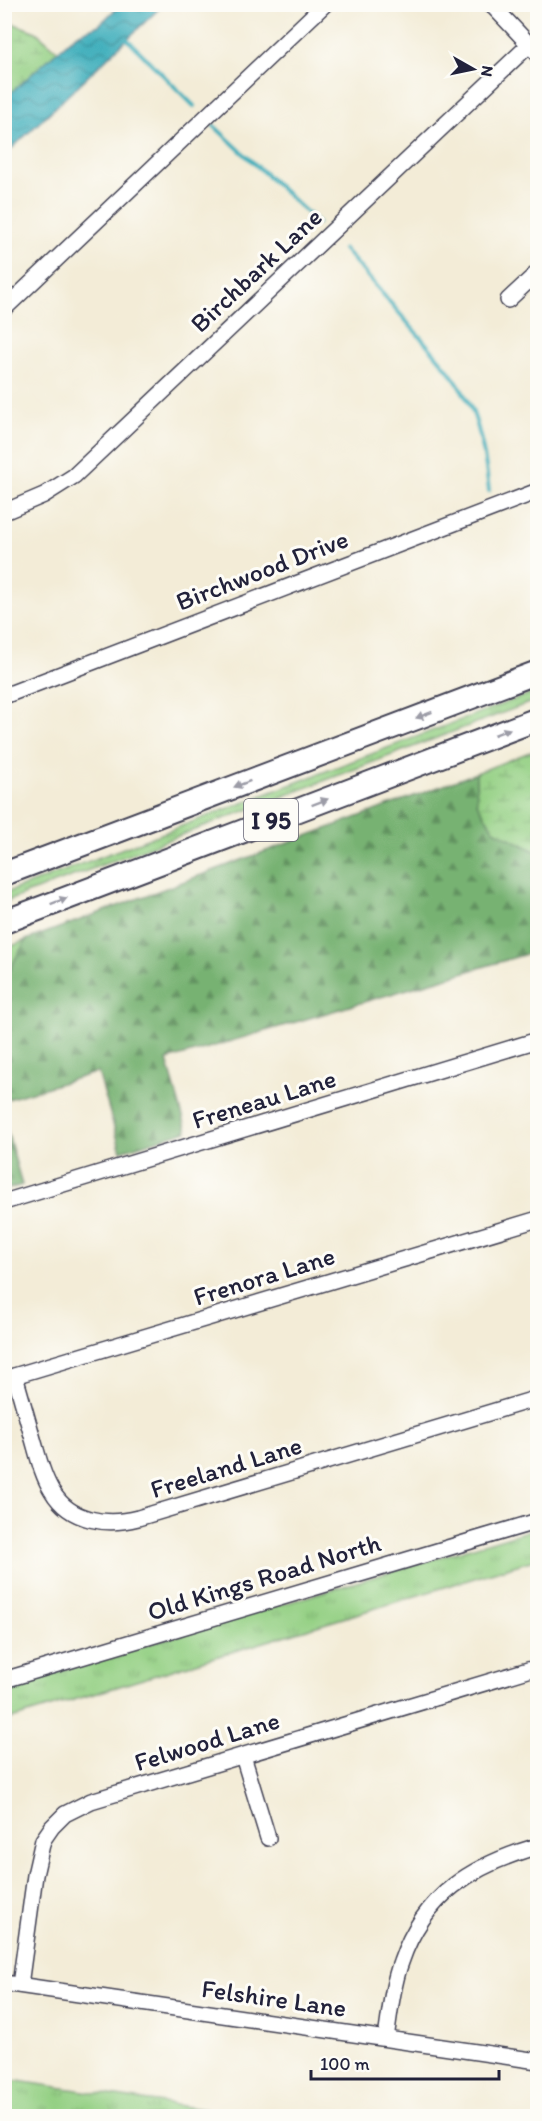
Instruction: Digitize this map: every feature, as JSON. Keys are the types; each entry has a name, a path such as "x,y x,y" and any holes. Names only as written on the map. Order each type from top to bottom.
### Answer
{"highway":[{"name":"I 95","path":"4,874 537,672"},
{"name":"I 95","path":"4,922 537,719"}],"street":[{"path":"4,309 325,4"},
{"path":"492,4 533,49"},
{"name":"Birchbark Lane","path":"4,512 44,495 74,476 533,49"},
{"path":"508,300 537,272"},
{"name":"Birchwood Drive","path":"4,696 537,491"},
{"name":"Freneau Lane","path":"4,1202 537,1040"},
{"name":"Frenora Lane","path":"10,1378 537,1219"},
{"name":"Freeland Lane","path":"10,1378 51,1490 59,1501 78,1514 92,1521 105,1523 118,1523 138,1518 537,1398"},
{"name":"Old Kings Road North","path":"4,1680 537,1521"},
{"name":"Felwood Lane","path":"12,1984 44,1840 57,1821 73,1809 91,1801 537,1667"},
{"path":"243,1756 268,1838"},
{"path":"386,2038 400,1963 411,1936 427,1912 448,1890 470,1873 500,1857 537,1846"},
{"name":"Felshire Lane","path":"12,1984 537,2061"}],"green space":[{"path":"4,20 36,32 58,51 5,98"},
{"path":"537,691 537,700 5,902 5,893"},
{"path":"537,749 537,852 494,830 477,803 476,773"},
{"path":"476,773 477,803 494,830 537,852 537,953 530,953 167,1060 187,1131 121,1151 98,1072 5,1100 5,978 26,940"},
{"path":"26,940 5,978 5,949"},
{"path":"5,1123 22,1185 4,1190"},
{"path":"537,1528 537,1559 5,1721 5,1687"},
{"path":"5,2079 248,2116 5,2116"}],"water":[{"path":"121,4 163,5 5,155 5,98 77,34 99,25"}],"waterway":[{"path":"127,39 194,106"},
{"path":"213,125 318,223"},
{"path":"344,249 438,357 467,399 478,430 489,491"}]}
